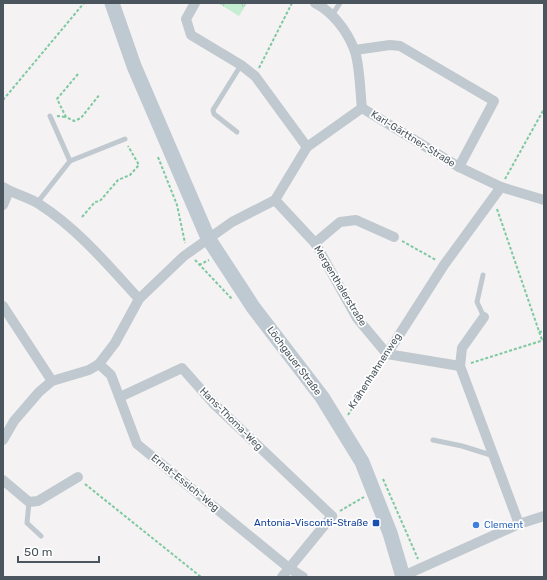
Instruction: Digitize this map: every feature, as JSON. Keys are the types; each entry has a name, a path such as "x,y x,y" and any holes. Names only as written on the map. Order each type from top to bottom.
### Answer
{"main road":[{"name":"Löchgauer Straße","path":"112,3 134,66 184,186 208,238 253,307 322,397 362,462 367,496 403,576"}],"street":[{"path":"195,3 186,19 192,35 241,65 254,76 307,147"},
{"path":"315,3 325,8 332,15 343,29 355,50 362,108"},
{"path":"355,50 390,45 400,46 494,100 459,167"},
{"name":"Karl-Gärttner-Straße","path":"275,200 307,147 362,108 459,167 501,188 544,200"},
{"name":"Krähenhahnenweg","path":"387,354 444,265 501,188"},
{"path":"3,205 6,189 38,203 64,222 107,263 139,299"},
{"path":"3,440 14,421 39,392 52,381 88,370 99,364 115,343 139,299 189,251 232,222 275,200"},
{"name":"Mergenthalerstraße","path":"275,200 315,243 357,318 387,354"},
{"path":"315,243 340,222 356,220 394,237"},
{"path":"3,306 52,381"},
{"path":"484,317 462,348 460,366 519,524"},
{"path":"387,354 460,366"},
{"name":"Ernst-Essich-Weg","path":"99,364 110,375 120,397 137,444 303,577"},
{"name":"Hans-Thoma-Weg","path":"120,397 182,368 213,404 332,516"},
{"path":"3,480 30,502 38,501 78,477"},
{"path":"282,577 332,516"},
{"path":"403,576 519,524 544,516"}],"lane":[{"path":"332,15 340,3"},
{"path":"237,132 214,114 213,110 241,65"},
{"path":"50,116 70,160"},
{"path":"38,203 70,160 125,139"},
{"path":"483,275 477,302 484,317"},
{"path":"433,440 462,446 494,457"},
{"path":"30,502 27,523 41,536"}],"path":[{"path":"3,100 84,3"},
{"path":"254,76 292,3"},
{"path":"78,74 57,99 66,117 74,121 82,118 100,94"},
{"path":"460,366 543,340 495,206 501,188 544,109"},
{"path":"82,217 95,202 100,201 118,180 130,175 139,165 125,139"},
{"path":"394,237 444,265"},
{"path":"189,251 199,265 236,304"},
{"path":"539,332 544,331"},
{"name":"Krähenhahnenweg","path":"347,418 349,411 387,354"},
{"path":"380,473 388,486 422,568"},
{"path":"78,477 201,577"},
{"path":"332,516 367,496"}],"green space":[{"path":"218,3 247,3 239,16"}],"place":[{"name":"Antonia-Visconti-Straße","path":"376,523"},
{"name":"Clement","path":"476,525"}]}
